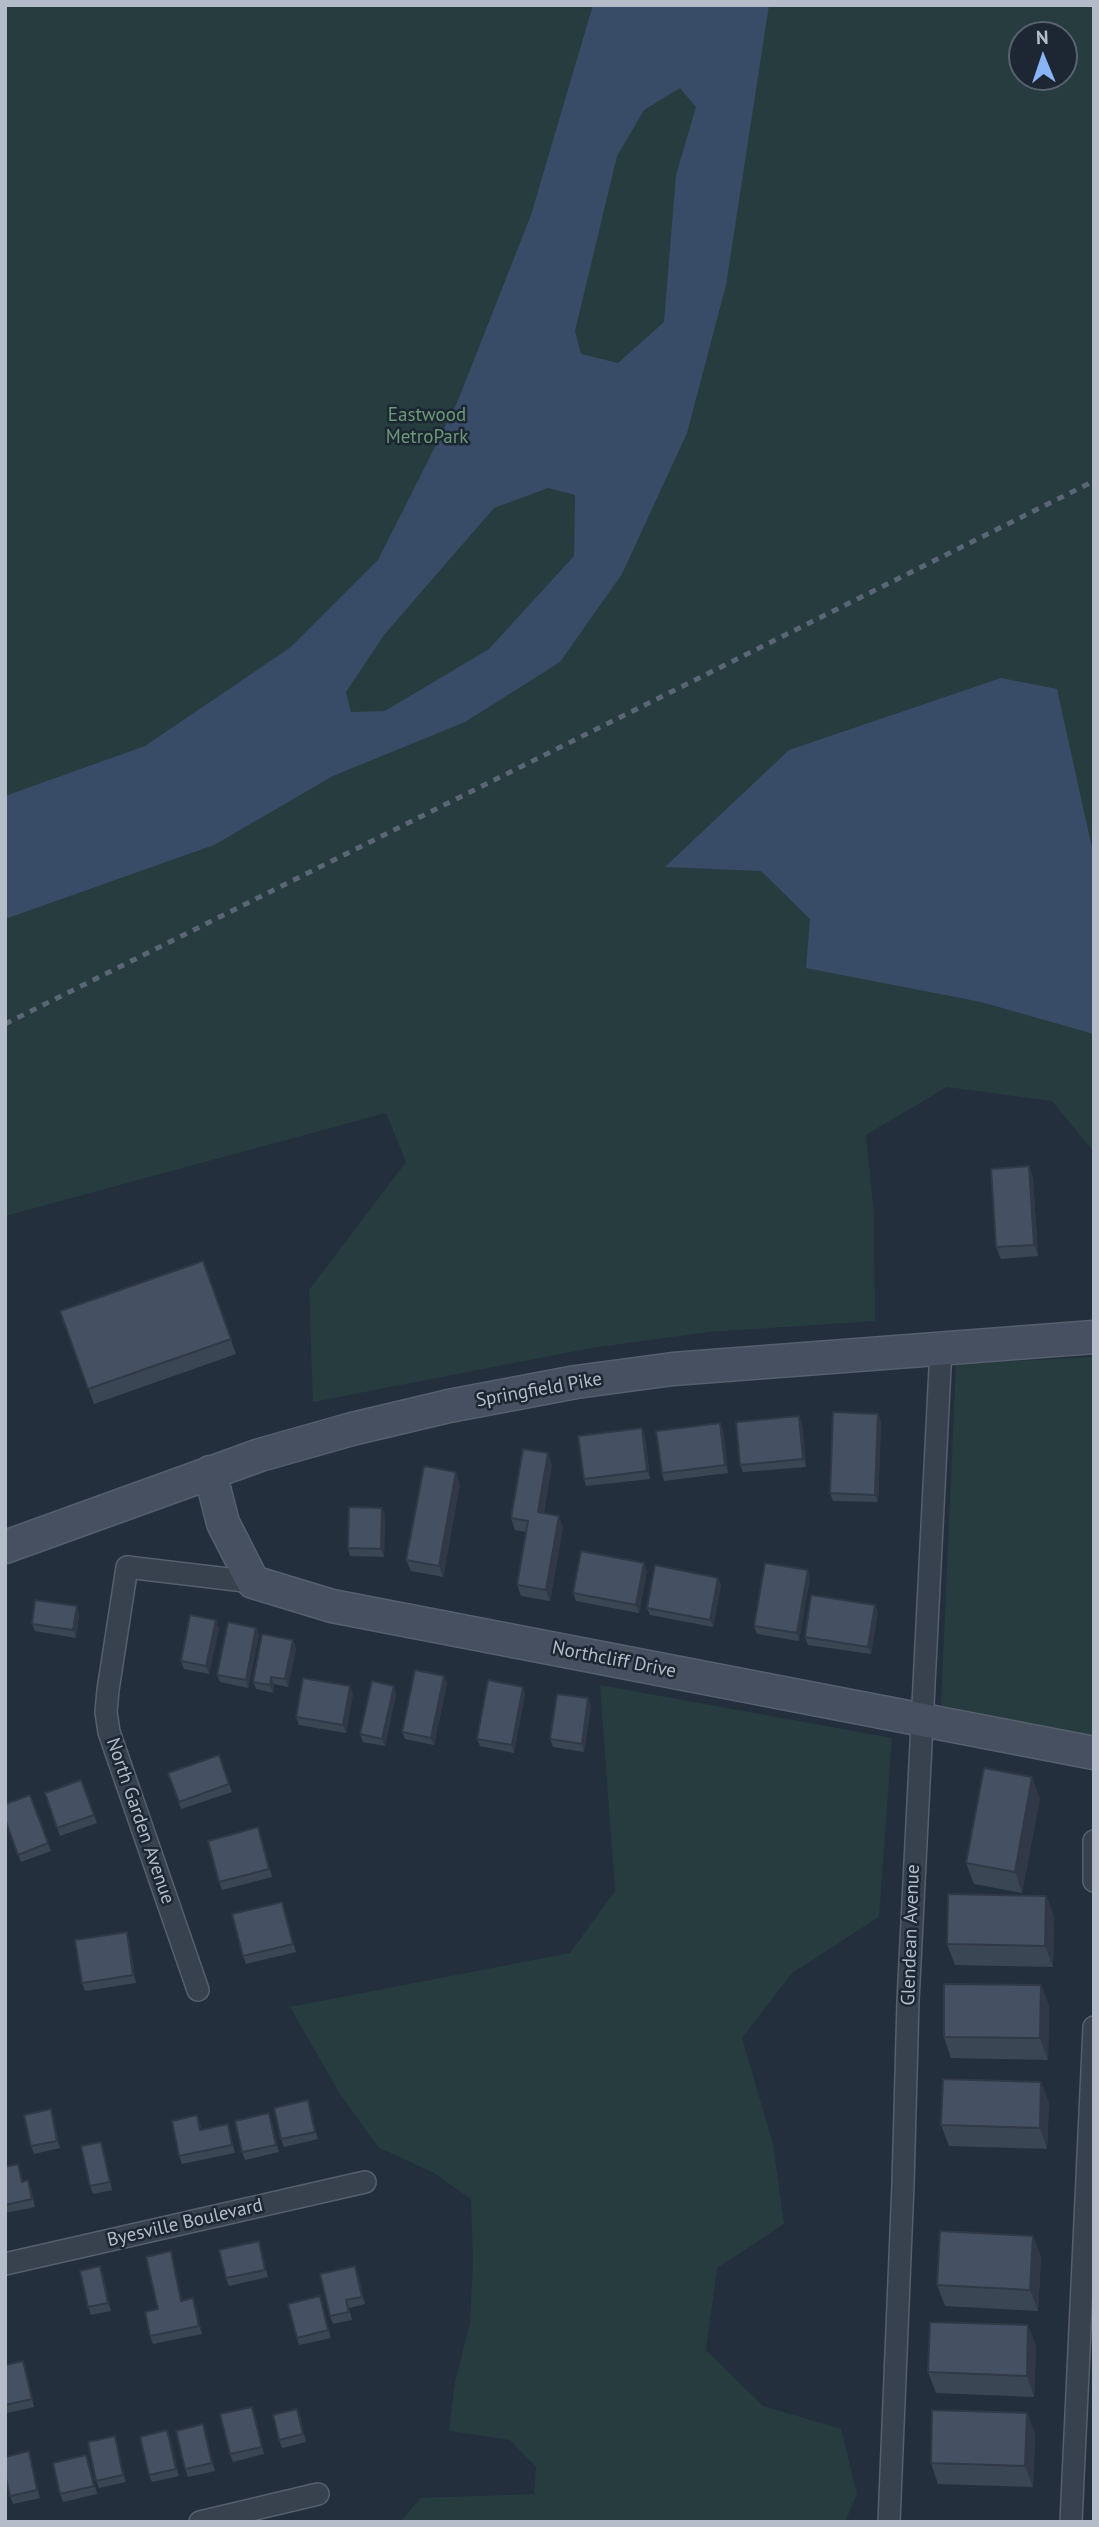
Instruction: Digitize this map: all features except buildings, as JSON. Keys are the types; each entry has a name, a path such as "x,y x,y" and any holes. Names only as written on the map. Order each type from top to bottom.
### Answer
{"main road":[{"name":"Springfield Pike","path":"5,1547 209,1472 352,1429 449,1406 576,1382 673,1369 1094,1337"},
{"path":"209,1472 223,1523 253,1582"},
{"name":"Northcliff Drive","path":"253,1582 332,1606 1094,1753"}],"street":[{"name":"Glendean Avenue","path":"889,2522 908,1987 941,1348"},
{"name":"North Garden Avenue","path":"198,1990 109,1732 106,1712 108,1690 127,1567 253,1582"},
{"path":"1094,1841 1094,1881"},
{"path":"1071,2522 1086,2366 1094,2027"},
{"name":"Byesville Boulevard","path":"5,2264 365,2182"},
{"path":"200,2522 318,2494"}],"green space":[{"name":"Eastwood MetroPark","path":"5,5 1094,5 1094,1152 1052,1101 947,1087 866,1135 874,1214 875,1321 709,1332 591,1348 313,1402 309,1290 406,1162 386,1113 5,1216"},
{"path":"1094,1357 1094,1738 941,1705 956,1364"},
{"path":"600,1685 892,1738 879,1917 792,1973 742,2038 773,2144 784,2224 717,2268 706,2350 763,2406 841,2429 857,2494 845,2522 400,2522 421,2498 534,2494 536,2467 510,2440 449,2431 455,2382 470,2323 473,2260 471,2199 434,2173 378,2147 340,2094 290,2007 570,1953 615,1891"}],"water":[{"path":"593,5 769,5 726,285 687,433 622,574 560,662 465,722 333,776 214,845 5,919 5,796 145,746 291,647 378,560 457,403 531,215","holes":["680,88 696,107 676,175 664,322 618,363 581,354 575,331 617,156 644,110","548,488 575,495 574,556 489,649 385,711 351,712 346,692 384,635 494,508"]},
{"path":"1001,678 1057,689 1094,857 1094,1034 981,1002 806,968 810,919 761,871 665,867 789,750"}],"railway":[{"path":"5,1024 1094,481"}]}
